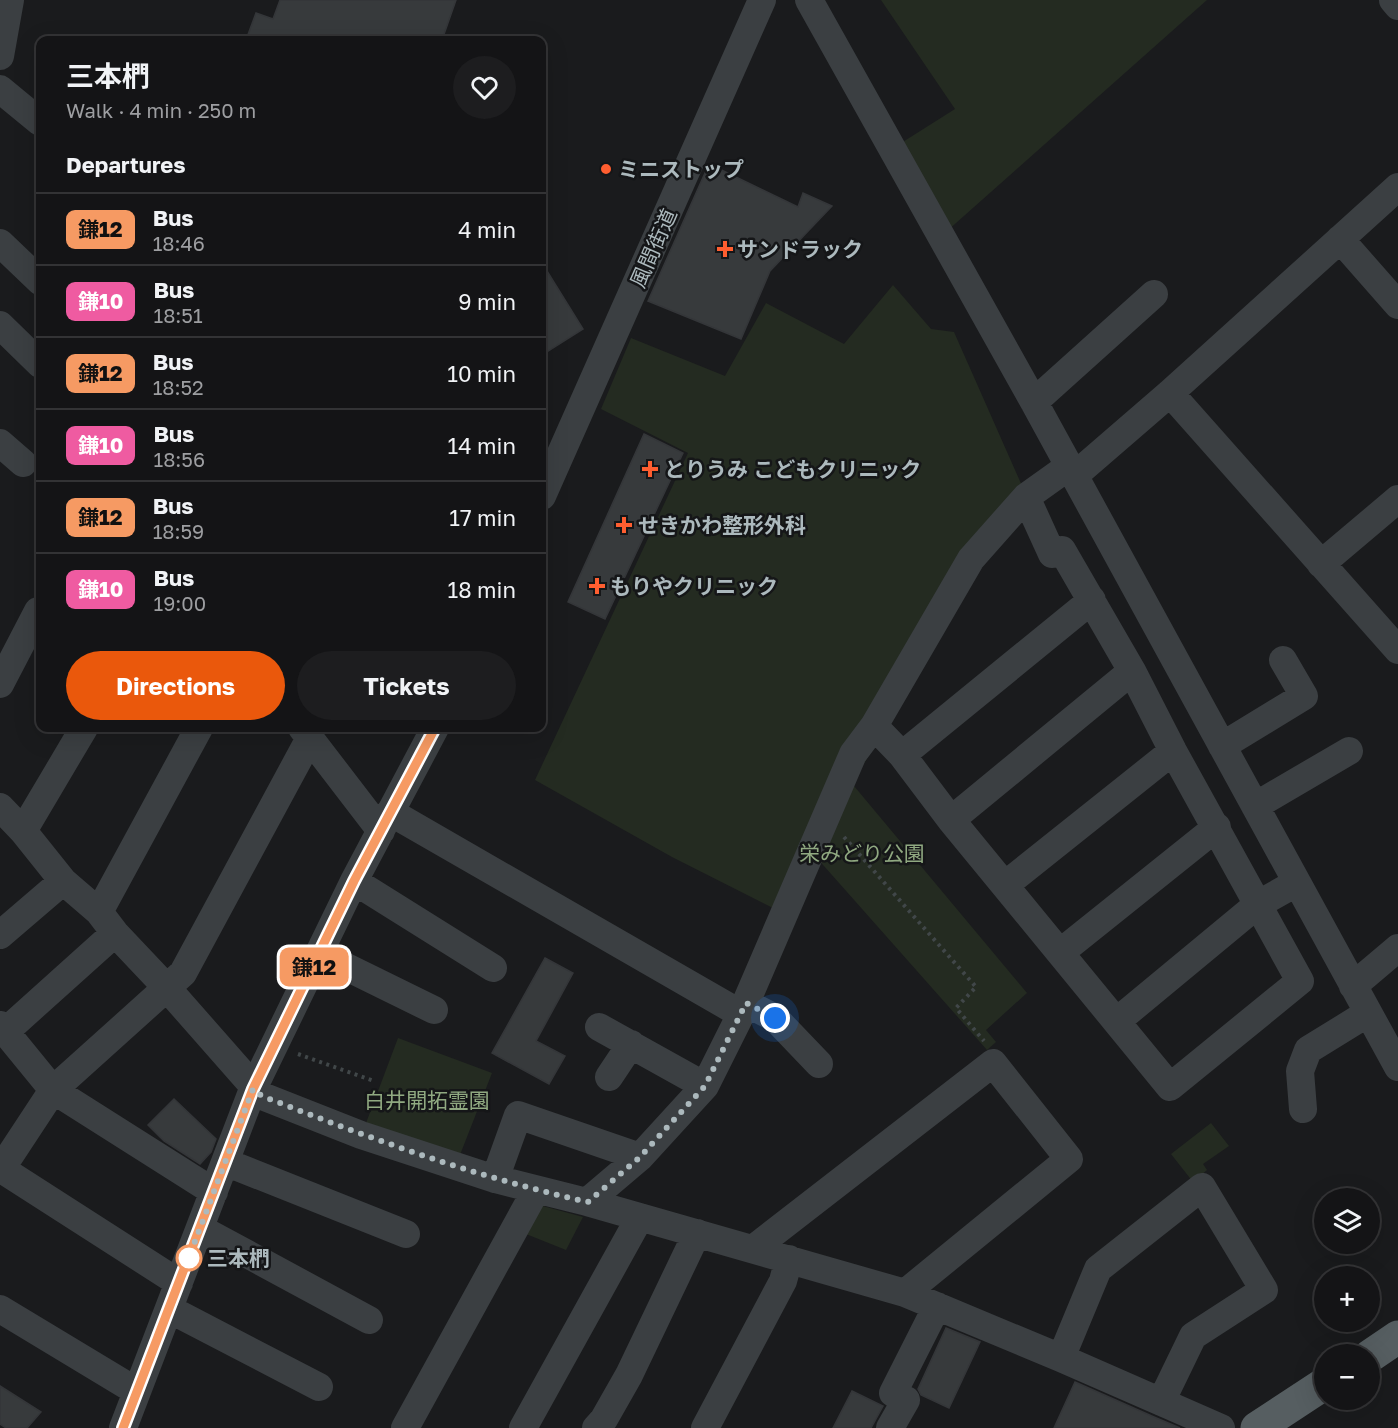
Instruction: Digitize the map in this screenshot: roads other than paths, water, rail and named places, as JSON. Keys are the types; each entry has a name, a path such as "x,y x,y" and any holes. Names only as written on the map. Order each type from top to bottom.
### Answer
{"main road":[{"path":"1380,1349 1398,1337"},
{"path":"1257,1428 1314,1391"}],"street":[{"path":"0,56 10,0"},
{"name":"風間街道","path":"546,487 762,0"},
{"path":"809,0 1034,402 1398,1067"},
{"path":"1393,0 1398,6"},
{"path":"0,89 36,119"},
{"path":"588,1202 640,1157 705,1086 744,1008 853,754 874,726 971,559 1026,497 1071,471 1170,393 1398,187"},
{"path":"1340,239 1398,305"},
{"path":"0,243 36,277"},
{"path":"1034,402 1154,294"},
{"path":"0,325 36,360"},
{"path":"1170,393 1398,650"},
{"path":"0,443 23,463"},
{"path":"874,726 902,755 951,820 1170,1087 1300,981 1092,600 1062,550 1052,554 1026,497"},
{"path":"1321,564 1398,499"},
{"path":"902,755 1092,600"},
{"path":"0,684 36,616"},
{"path":"1221,746 1304,696 1283,660"},
{"path":"951,820 1132,671"},
{"path":"81,732 9,822 63,881 107,923 167,988 253,1089 262,1096 361,1135 495,1179 588,1202 905,1293 1221,1428"},
{"path":"197,732 107,923 3,1028 53,1090 214,1192"},
{"path":"123,1428 253,1089 354,881 431,732"},
{"path":"320,1387 174,1296 1,1168 53,1090 183,973 306,733 386,822 744,1008 775,1018 819,1064"},
{"path":"1005,885 1173,751"},
{"path":"1255,806 1349,751"},
{"path":"1061,952 1217,827"},
{"path":"0,935 63,881"},
{"path":"354,881 493,968"},
{"path":"1117,1021 1257,905 1296,883"},
{"path":"1353,986 1398,948"},
{"path":"320,954 434,1010"},
{"path":"1303,1108 1300,1071 1308,1050 1368,1013"},
{"path":"599,1027 705,1086"},
{"path":"609,1077 630,1044"},
{"path":"753,1249 993,1063 1069,1159 905,1293"},
{"path":"495,1179 518,1115 640,1157"},
{"path":"225,1162 406,1234"},
{"path":"1061,1358 1098,1269 1202,1186 1264,1290 1193,1336 1161,1402"},
{"path":"405,1428 536,1190"},
{"path":"524,1428 640,1217"},
{"path":"201,1229 369,1320"},
{"path":"596,1428 604,1419 629,1375 697,1233"},
{"path":"705,1428 783,1281 789,1259"},
{"path":"890,1428 906,1400 893,1393 937,1306"},
{"path":"0,1309 136,1391"}],"place":[{"name":"ミニストップ","path":"606,169"},
{"name":"サンドラック","path":"725,249"},
{"name":"とりうみ こどもクリニック","path":"650,469"},
{"name":"せきかわ整形外科","path":"624,525"},
{"name":"もりやクリニック","path":"597,586"},
{"name":"三本椚","path":"189,1258"}],"park label":[{"name":"栄みどり公園","path":"862,853"},
{"name":"白井開拓霊園","path":"427,1100"}]}
